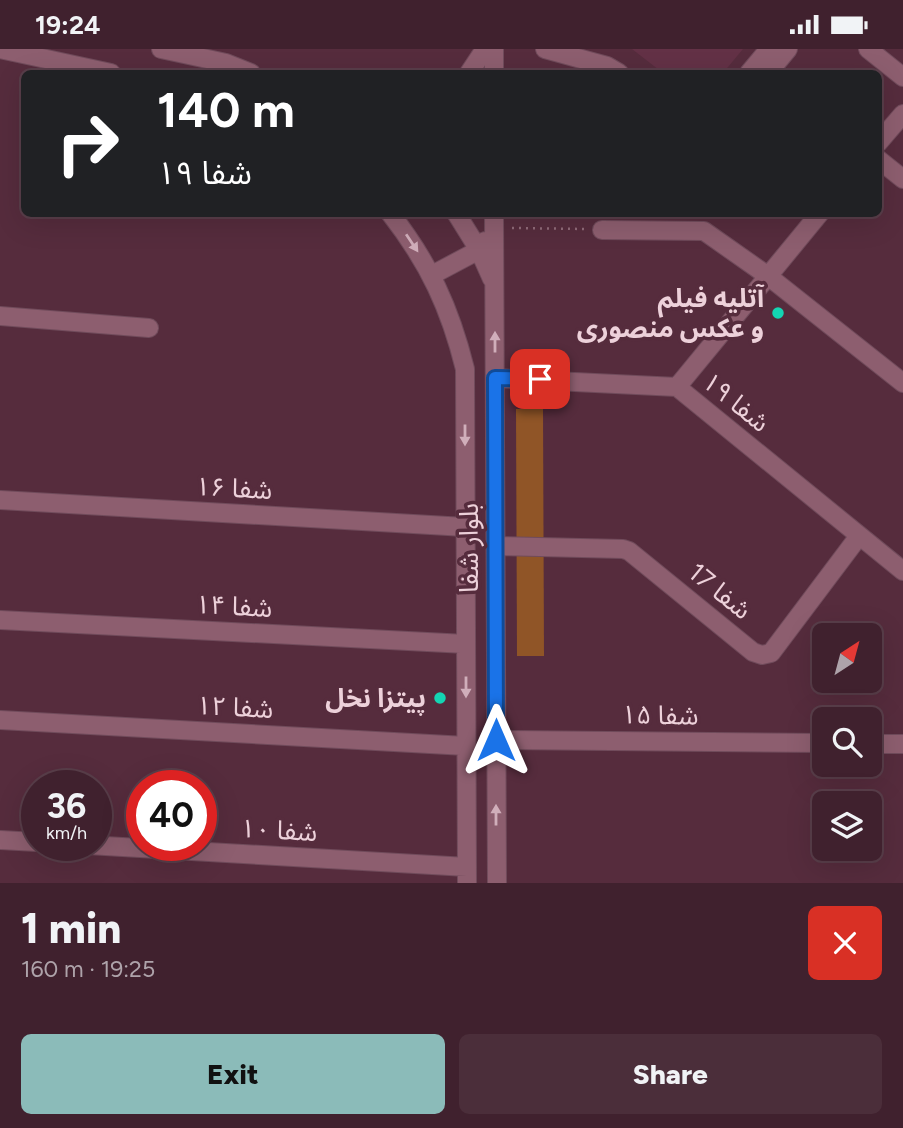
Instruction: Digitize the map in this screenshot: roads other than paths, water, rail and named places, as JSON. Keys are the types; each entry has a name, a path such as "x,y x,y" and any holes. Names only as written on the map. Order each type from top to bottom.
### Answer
{"street":[{"path":"0,49 97,70"},
{"path":"161,49 226,63 244,70"},
{"path":"471,70 485,49"},
{"path":"494,49 494,70"},
{"path":"545,49 614,70"},
{"path":"752,70 769,49"},
{"path":"770,70 788,49"},
{"path":"868,49 903,77"},
{"path":"882,138 903,114"},
{"path":"882,162 903,179"},
{"name":"بلوار شفا","path":"393,217 412,241 432,275 456,332 465,369 467,875"},
{"path":"458,217 479,250 495,285"},
{"path":"677,387 815,217"},
{"path":"432,275 479,250 494,221"},
{"name":"بلوار شفا","path":"494,221 497,883"},
{"path":"602,230 704,231 768,277 903,383"},
{"path":"0,316 149,328"},
{"name":"شفا ۱۹","path":"495,378 677,387 903,571"},
{"name":"شفا ۱۶","path":"0,500 465,527"},
{"name":"شفا 17","path":"496,546 629,551 753,652 762,655 771,653 859,536"},
{"name":"شفا ۱۴","path":"0,619 466,644"},
{"name":"شفا ۱۲","path":"0,720 466,745"},
{"name":"شفا ۱۵","path":"496,740 812,743"},
{"path":"882,744 903,744"},
{"path":"0,840 21,841"},
{"name":"شفا ۱۰","path":"112,847 467,875"}],"place":[{"name":"آتلیه فیلم و عکس منصوری","path":"778,313"},
{"name":"پیتزا نخل","path":"440,698"}]}
